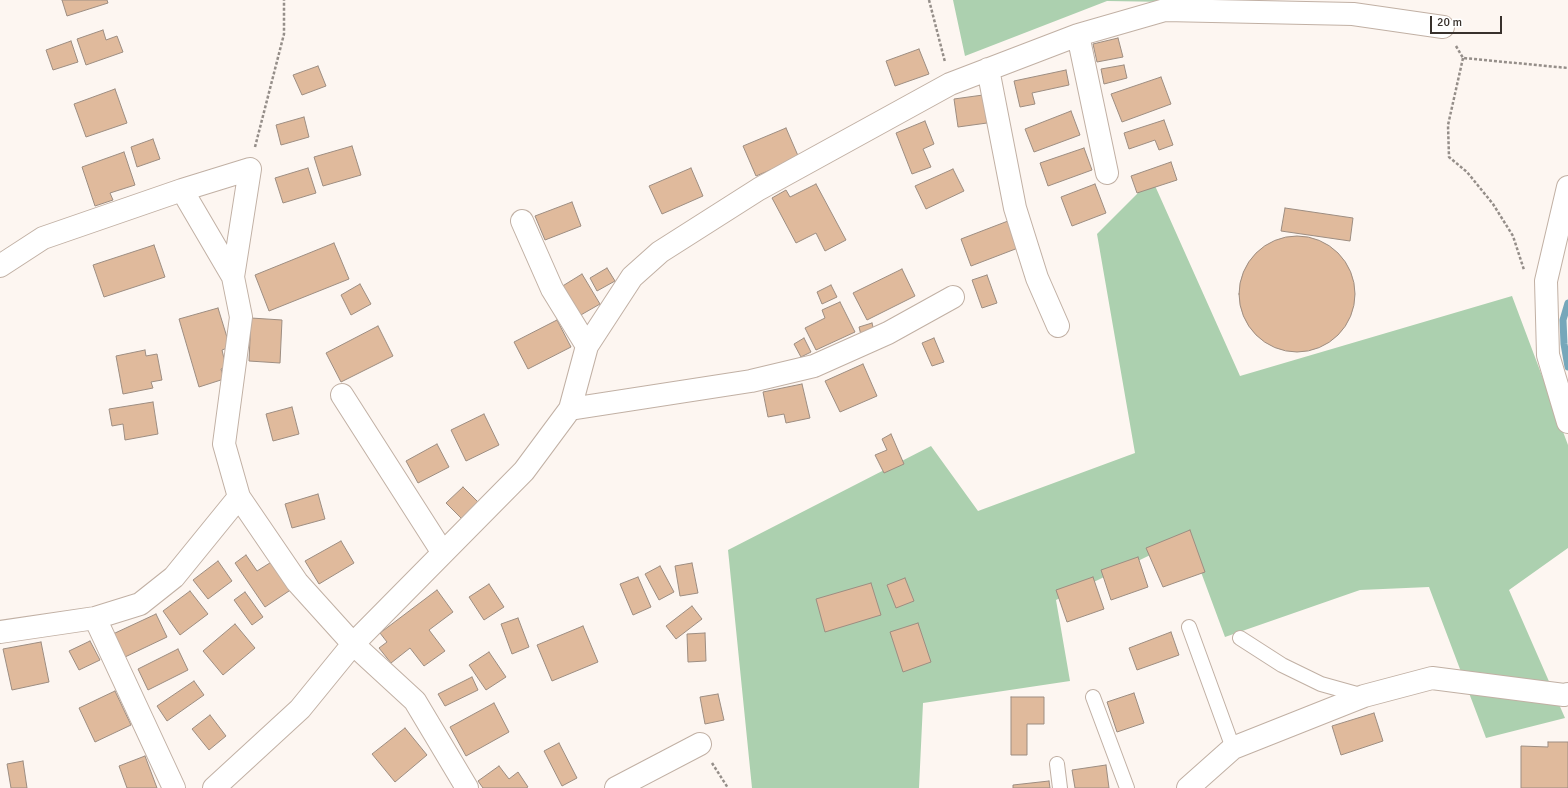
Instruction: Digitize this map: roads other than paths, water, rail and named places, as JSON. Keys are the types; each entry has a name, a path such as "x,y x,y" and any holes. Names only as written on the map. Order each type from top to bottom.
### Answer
{"street":[{"path":"214,788 300,709 353,644 524,471 570,409 587,346 632,277 660,252 759,189 950,84 1078,35 1166,10 1353,14 1443,27"},
{"path":"1078,35 1107,173"},
{"path":"988,69 1015,208 1037,278 1058,326"},
{"path":"0,266 43,238 182,190 250,169 232,278"},
{"path":"1568,187 1546,281 1548,355 1568,422"},
{"path":"182,190 232,278 241,317 224,444 239,497 297,582 353,644 415,701 467,788"},
{"path":"522,221 552,289 587,346"},
{"path":"570,409 751,381 814,366 888,333 953,297"},
{"path":"342,395 443,553"},
{"path":"0,632 95,618 140,604 174,577 239,497"},
{"path":"95,618 174,788"},
{"path":"1188,788 1233,748 1364,696 1432,678 1564,695 1568,694"},
{"path":"616,788 700,744"}],"lane":[{"path":"1189,627 1233,748"},
{"path":"1240,638 1295,672 1321,684 1364,696"},
{"path":"1093,698 1128,788"},
{"path":"1057,764 1060,788"}],"waterway":[{"path":"1568,303 1563,320 1564,344 1568,367"}]}
